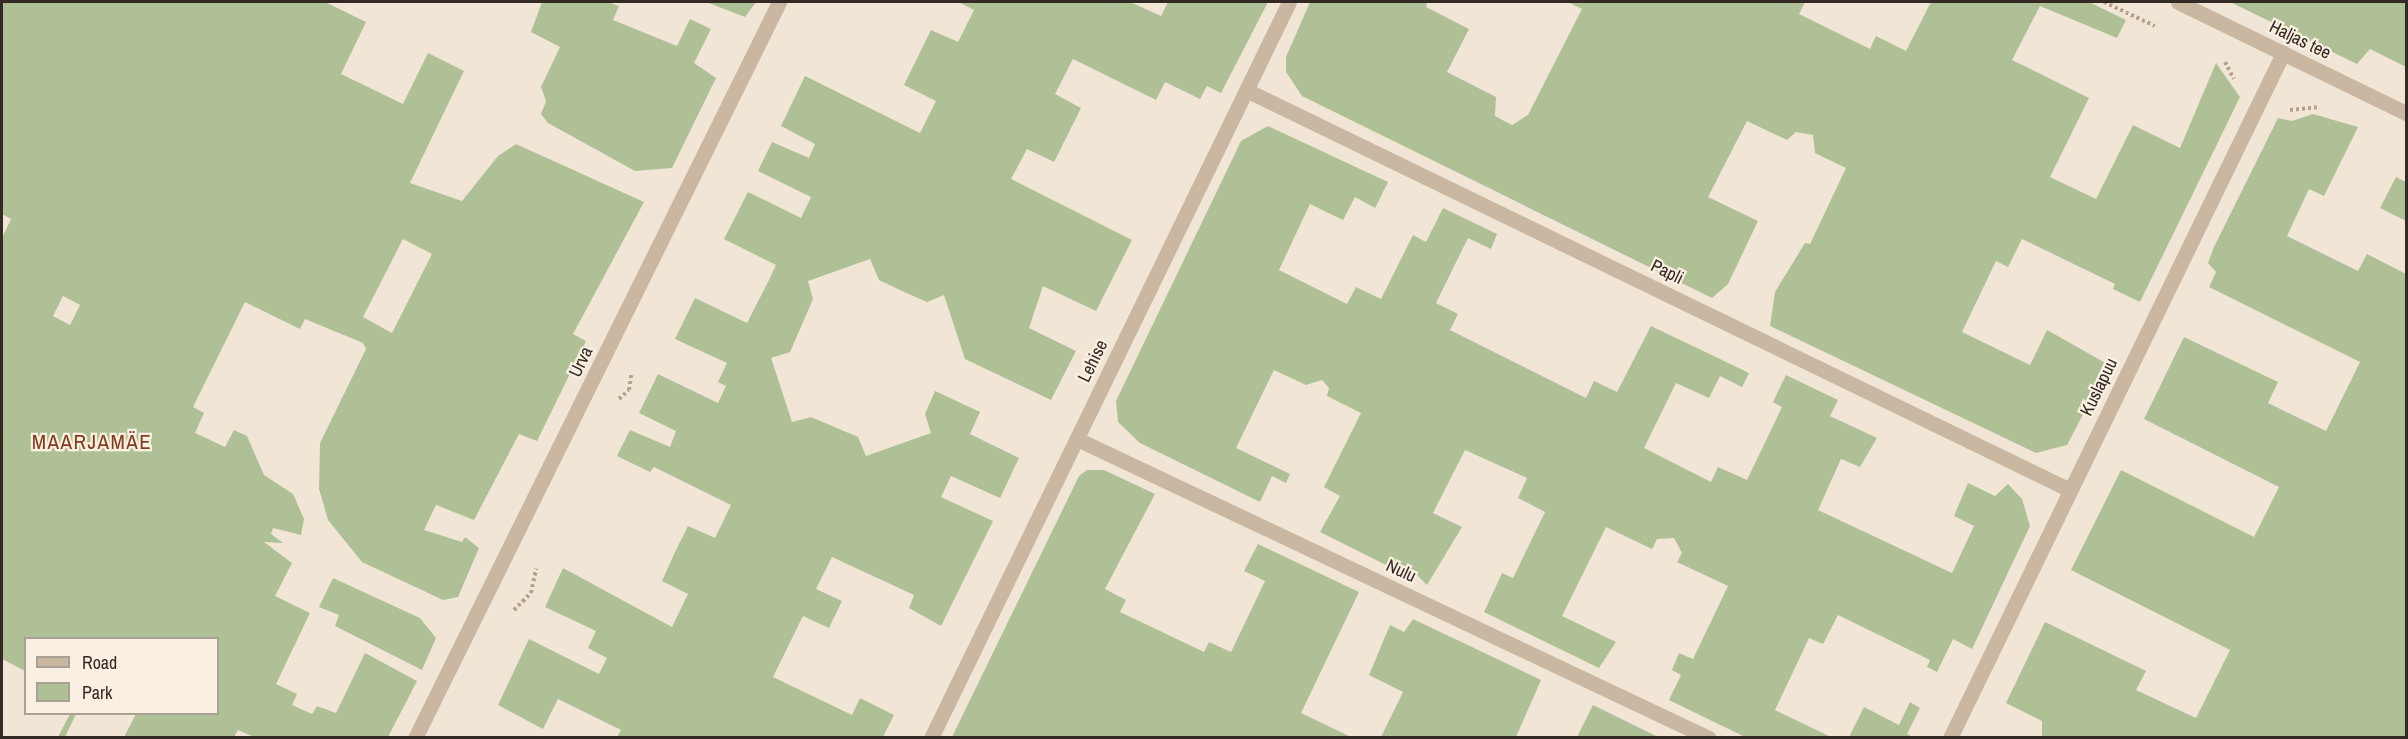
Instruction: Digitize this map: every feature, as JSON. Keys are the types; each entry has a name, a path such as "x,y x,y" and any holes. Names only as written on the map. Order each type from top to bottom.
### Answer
{"street":[{"name":"Urva","path":"415,738 779,2"},
{"name":"Lehise","path":"931,738 1289,2"},
{"name":"Haljas tee","path":"2178,2 2406,113"},
{"name":"Kuslapuu","path":"1950,738 2283,53"},
{"name":"Papli","path":"1246,90 2070,490"},
{"name":"Nulu","path":"1077,439 1708,738"}],"green space":[{"path":"2,2 325,2 366,22 341,74 403,104 428,53 464,71 410,183 462,201 498,156 516,144 644,202 573,334 586,341 537,441 519,434 474,520 436,505 424,530 462,542 465,537 479,548 458,597 443,600 362,562 328,520 319,489 320,443 366,349 363,343 305,319 300,329 245,302 193,407 204,413 195,433 225,447 234,430 247,436 264,475 293,494 304,519 301,535 273,528 271,534 283,543 264,542 292,563 275,596 310,613 276,684 297,694 292,705 312,714 317,706 336,713 365,653 417,681 388,737 254,737 238,730 234,737 124,737 135,715 219,715 219,637 24,637 24,670 2,659 2,238 11,219 2,214","holes":["403,239 432,254 392,333 363,317","63,296 80,305 70,325 53,316"]},
{"path":"542,2 608,2 619,6 613,20 677,46 690,19 711,29 694,63 716,78 672,168 635,171 548,123 541,114 546,101 541,87 560,47 531,32"},
{"path":"706,2 756,2 745,17"},
{"path":"958,2 1130,2 1161,16 1168,2 1268,2 1221,93 1207,86 1200,99 1165,82 1156,100 1073,59 1055,94 1081,108 1054,162 1027,149 1011,179 1132,240 1096,311 1043,286 1029,328 1076,351 1051,400 965,359 944,295 927,302 879,280 870,259 808,281 813,299 790,352 771,358 792,422 811,417 858,437 866,456 931,433 925,414 935,391 980,412 970,434 1019,458 1000,498 951,476 941,497 993,521 941,626 909,608 914,595 832,557 816,589 842,601 829,628 803,616 773,677 852,715 860,698 894,715 883,737 617,737 621,730 558,699 543,729 498,705 529,639 599,674 607,658 588,648 596,631 545,607 563,568 672,627 688,594 662,581 675,552 688,526 715,538 731,505 654,467 650,472 617,456 630,430 670,447 676,431 639,413 658,374 718,403 726,386 718,382 727,363 675,339 695,298 747,323 767,284 776,265 724,239 748,192 801,218 811,197 758,171 772,142 809,158 815,144 781,126 805,76 920,133 936,101 904,85 931,30 958,42 974,10"},
{"path":"1310,2 1427,2 1426,7 1469,29 1447,72 1496,97 1495,116 1512,125 1528,115 1582,9 1568,2 1805,2 1799,14 1870,49 1876,36 1906,51 1931,2 2089,2 2126,20 2117,38 2040,6 2012,60 2089,98 2050,177 2096,199 2133,125 2180,148 2216,63 2240,97 2140,302 2113,289 2115,284 2022,239 2008,267 1996,261 1962,332 2030,365 2047,330 2109,365 2067,445 2036,453 1770,326 1775,292 1805,243 1810,244 1846,168 1815,153 1813,135 1796,132 1787,140 1747,121 1708,197 1758,221 1728,284 1712,298 1302,96 1286,72 1286,57"},
{"path":"2230,2 2406,2 2406,67 2370,49 2357,64"},
{"path":"2313,114 2358,127 2324,196 2309,189 2287,236 2358,271 2367,254 2406,274 2406,737 2042,737 2042,721 2006,703 2045,622 2146,671 2136,690 2196,718 2230,650 2071,570 2121,470 2254,537 2279,487 2144,419 2184,337 2278,382 2268,403 2326,431 2360,362 2209,287 2216,272 2208,263 2214,247 2278,118 2292,121"},
{"path":"1268,126 1388,182 1375,208 1355,197 1343,220 1310,204 1279,270 1347,304 1356,287 1381,299 1413,235 1426,242 1443,208 1497,234 1491,249 1468,238 1436,303 1458,314 1450,330 1586,398 1594,381 1617,392 1651,326 1749,373 1742,387 1720,376 1709,398 1676,383 1644,448 1711,482 1718,467 1747,480 1782,407 1773,402 1786,375 1838,400 1830,416 1877,438 1860,467 1841,459 1818,510 1952,573 1974,526 1954,516 1968,483 1995,496 2008,484 2022,499 2030,526 1972,649 1953,639 1937,672 1927,667 1930,660 1838,615 1823,644 1809,638 1775,710 1831,737 1745,737 1669,700 1681,675 1672,670 1679,653 1693,659 1728,586 1677,562 1682,553 1674,538 1657,539 1652,549 1606,527 1562,616 1616,642 1599,668 1484,612 1502,573 1513,578 1545,512 1518,498 1527,478 1465,450 1433,513 1462,527 1427,585 1413,571 1402,573 1320,532 1340,496 1324,487 1361,413 1327,396 1329,388 1322,380 1306,385 1274,370 1236,448 1290,474 1286,483 1272,476 1260,502 1140,443 1118,422 1116,401 1241,141"},
{"path":"2396,177 2406,182 2406,221 2380,208"},
{"path":"1087,470 1104,470 1155,494 1105,589 1126,600 1120,612 1204,652 1209,642 1231,652 1265,581 1244,571 1258,544 1359,592 1301,713 1351,737 952,737 1079,476"},
{"path":"333,578 420,618 436,638 422,670 335,626 339,615 319,607"},
{"path":"1413,619 1541,680 1516,737 1381,737 1403,692 1369,675 1390,625 1404,632"},
{"path":"1910,702 1920,708 1907,734 1913,737 1849,737 1864,707 1899,725"},
{"path":"1593,705 1658,737 1577,737"},
{"path":"69,715 76,715 65,737 58,737"}],"district":[{"name":"MAARJAMÄE","path":"92,442"}]}
